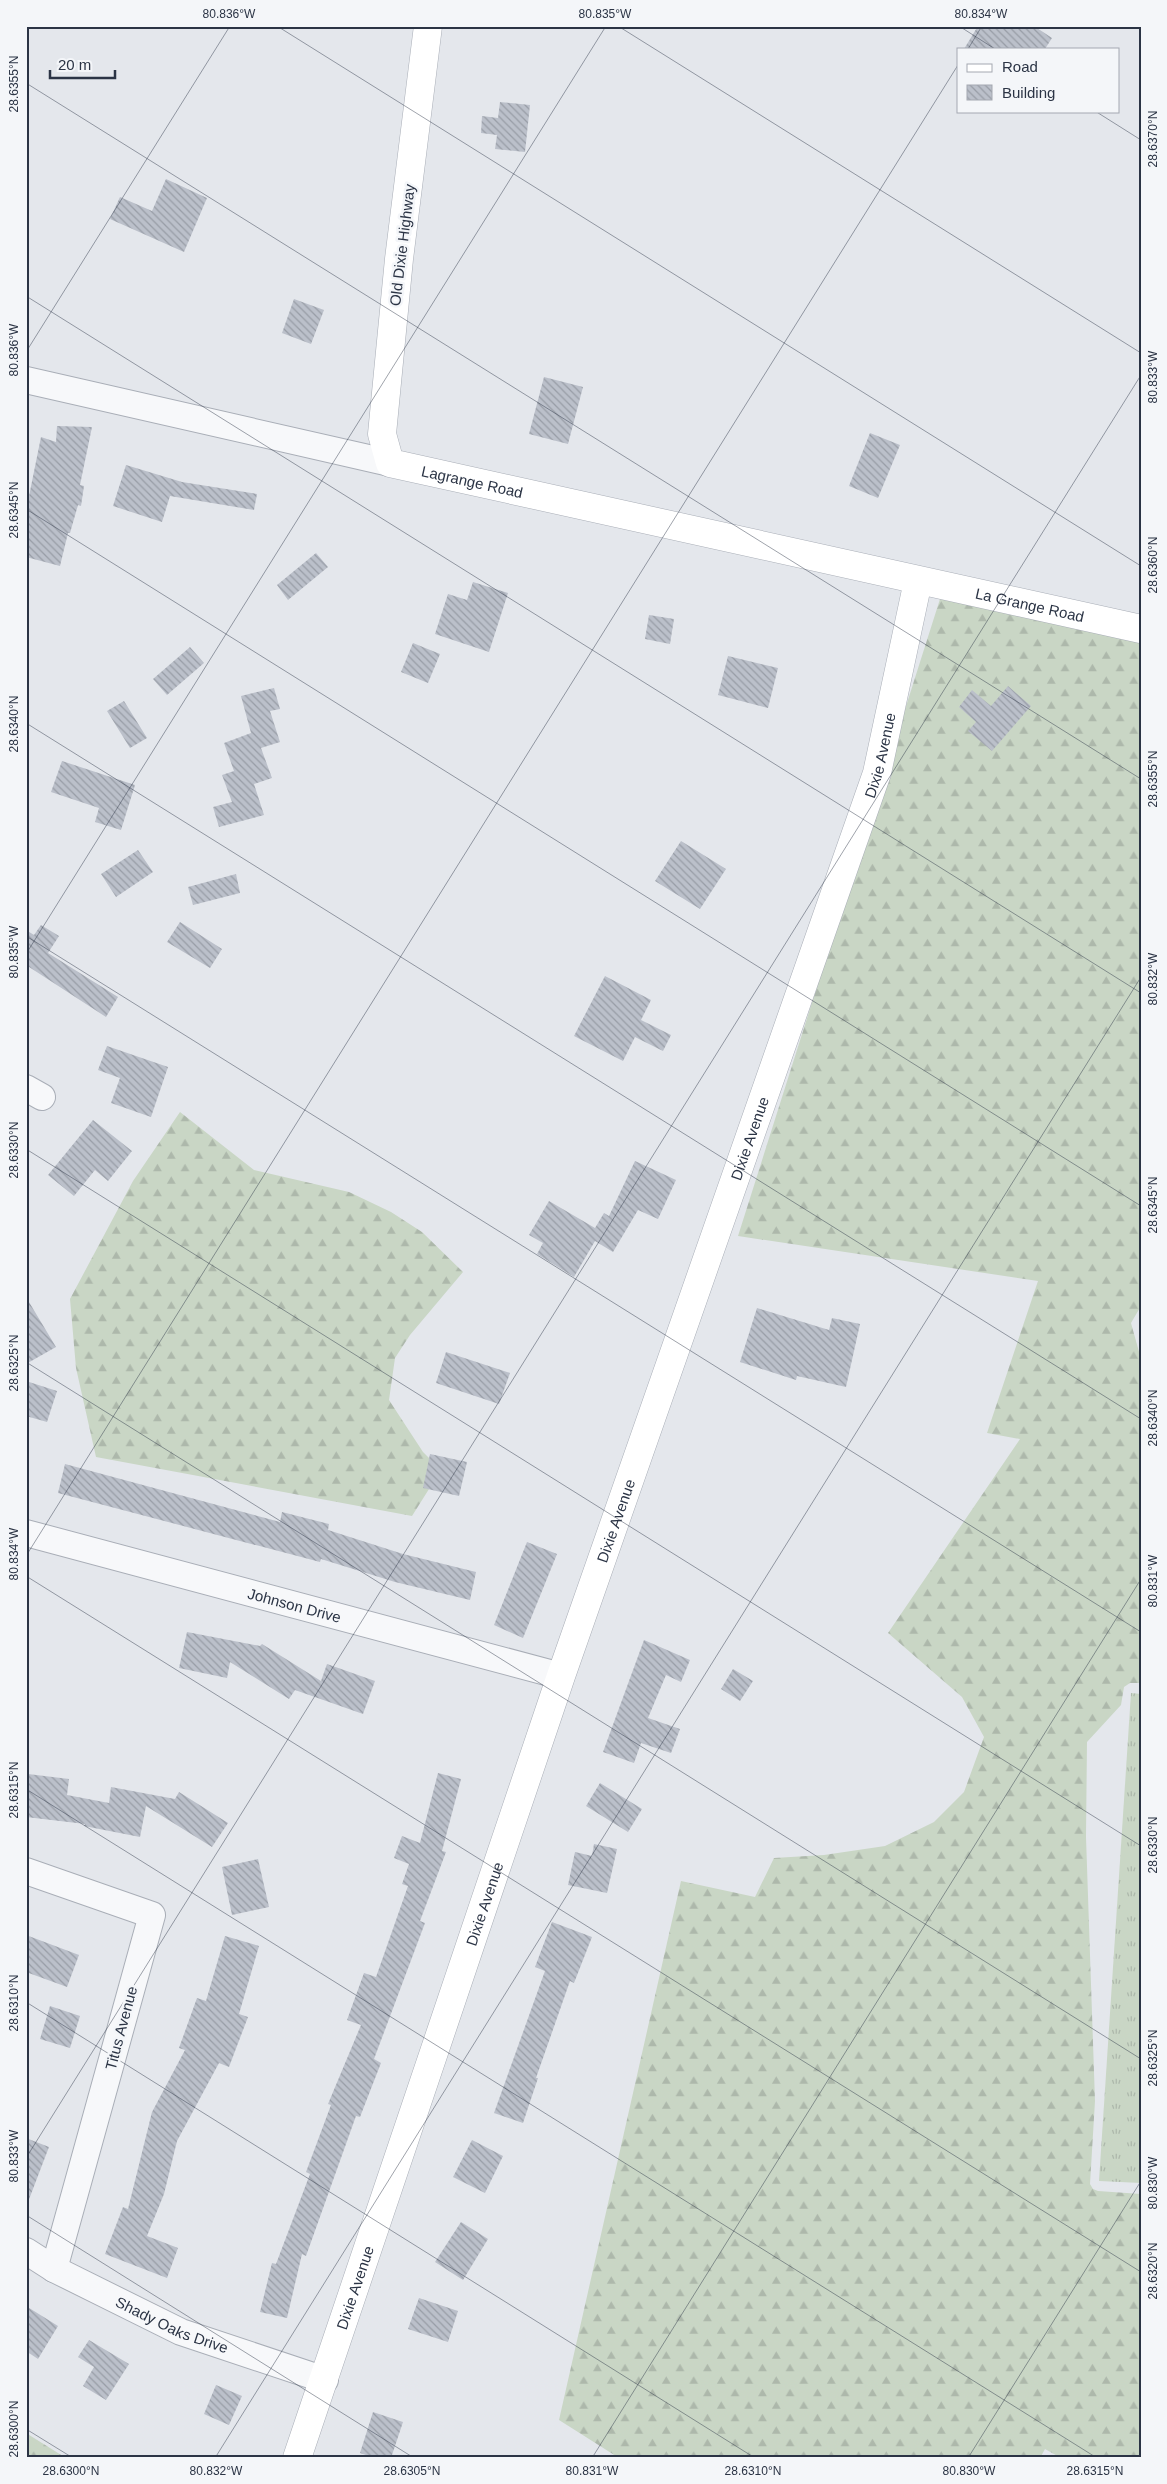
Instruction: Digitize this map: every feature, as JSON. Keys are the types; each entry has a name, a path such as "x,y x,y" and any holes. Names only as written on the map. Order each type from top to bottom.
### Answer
{"street":[{"name":"Old Dixie Highway","path":"390,463 382,434 399,259 428,26"},
{"name":"Lagrange Road","path":"26,380 918,581"},
{"name":"La Grange Road","path":"918,581 1141,630"},
{"name":"Dixie Avenue","path":"297,2458 325,2380 561,1676 877,772 918,581"},
{"name":"Johnson Drive","path":"26,1532 561,1676"},
{"name":"Titus Avenue","path":"26,1871 152,1916 54,2268"},
{"name":"Shady Oaks Drive","path":"26,2252 180,2332 325,2380"}],"green space":[{"path":"940,599 1141,642 1141,1306 1131,1323 1141,1359 1141,1683 1130,1683 1124,1687 1121,1705 1087,1742 1086,1837 1095,2101 1090,2184 1093,2189 1098,2191 1141,2194 1141,2458 1061,2458 1045,2449 1040,2458 619,2458 559,2420 681,1881 755,1897 774,1858 824,1855 885,1846 934,1822 964,1792 984,1737 962,1697 888,1633 1020,1439 987,1433 1038,1281 738,1236"},
{"path":"180,1112 254,1170 349,1192 391,1212 422,1232 463,1272 410,1335 395,1358 389,1400 423,1452 441,1470 412,1516 96,1457 76,1368 70,1299 133,1181"},
{"path":"1131,1693 1141,1694 1141,2183 1099,2181"},
{"path":"26,2433 66,2458 26,2458"}],"building":[{"path":"978,26 1034,26 1052,38 1046,48 965,48"},
{"path":"500,102 530,105 525,152 495,149 497,135 481,133 482,116 498,118"},
{"path":"166,179 207,198 184,252 110,219 120,197 152,211"},
{"path":"294,299 324,310 311,344 282,333"},
{"path":"544,377 583,387 568,444 529,434"},
{"path":"57,426 92,427 80,485 84,486 81,506 78,505 70,533 68,533 60,566 26,557 26,511 41,437 56,442"},
{"path":"870,433 900,445 878,498 849,486"},
{"path":"126,465 182,482 257,494 254,510 170,496 162,522 113,506"},
{"path":"316,553 328,567 288,600 277,585"},
{"path":"473,582 508,593 489,652 435,634 448,594 467,600"},
{"path":"649,615 674,619 670,644 645,639"},
{"path":"413,643 440,654 428,683 401,672"},
{"path":"190,647 204,663 167,695 153,679"},
{"path":"728,656 778,668 768,708 718,695"},
{"path":"1008,686 1031,706 992,751 968,731 976,722 959,707 972,690 991,706"},
{"path":"274,688 280,709 270,711 280,742 261,748 272,778 254,784 264,815 219,827 213,807 232,802 222,775 234,771 224,743 251,733 241,696"},
{"path":"124,701 147,738 130,748 107,711"},
{"path":"62,761 135,785 121,830 95,822 99,808 51,792"},
{"path":"681,841 726,869 700,909 655,881"},
{"path":"138,850 153,872 116,897 101,874"},
{"path":"236,874 240,893 193,905 188,887"},
{"path":"180,922 222,949 210,968 167,942"},
{"path":"41,925 59,936 48,953 118,997 106,1017 26,965 26,930 34,935"},
{"path":"605,976 651,1000 641,1020 671,1035 663,1051 635,1037 623,1061 574,1036"},
{"path":"107,1046 168,1067 151,1117 111,1103 120,1078 98,1070"},
{"path":"93,1120 132,1151 108,1181 95,1170 74,1196 48,1175"},
{"path":"635,1161 676,1180 658,1219 638,1210 613,1252 595,1241 574,1277 537,1254 543,1243 529,1235 549,1201 595,1228 604,1213 609,1216"},
{"path":"26,1297 56,1347 26,1364"},
{"path":"757,1308 829,1330 832,1318 860,1324 846,1387 797,1376 796,1380 740,1362"},
{"path":"446,1352 510,1373 499,1404 436,1383"},
{"path":"26,1381 57,1391 47,1422 26,1416"},
{"path":"430,1454 467,1462 459,1496 423,1488"},
{"path":"65,1464 280,1522 282,1512 329,1524 328,1530 403,1554 476,1572 470,1600 395,1582 321,1559 320,1562 58,1493"},
{"path":"527,1542 557,1554 523,1638 494,1625"},
{"path":"187,1632 260,1646 262,1644 321,1681 327,1664 375,1681 363,1714 295,1690 289,1699 230,1662 227,1678 179,1668"},
{"path":"644,1640 690,1660 681,1682 666,1675 648,1718 680,1729 671,1753 641,1743 634,1763 603,1752"},
{"path":"733,1669 753,1681 740,1701 721,1689"},
{"path":"438,1773 461,1779 442,1851 446,1852 420,1921 425,1923 374,2059 381,2063 360,2117 356,2116 306,2256 302,2254 287,2318 260,2312 272,2263 276,2264 310,2174 306,2172 331,2105 328,2104 361,2025 347,2020 364,1973 376,1977 408,1886 402,1884 409,1864 394,1858 402,1836 420,1843"},
{"path":"28,1774 69,1779 67,1795 109,1803 111,1787 175,1799 179,1792 228,1823 212,1847 146,1806 140,1837 84,1826 85,1824 26,1817"},
{"path":"600,1783 642,1809 628,1832 586,1806"},
{"path":"594,1844 617,1849 607,1893 568,1885 575,1852 592,1856"},
{"path":"258,1859 269,1907 232,1915 222,1867"},
{"path":"552,1922 592,1937 574,1983 570,1981 536,2078 538,2078 523,2123 494,2113 545,1971 535,1967"},
{"path":"26,1935 79,1955 67,1987 26,1972"},
{"path":"225,1936 259,1946 239,2014 248,2017 229,2067 219,2063 177,2141 164,2194 147,2236 178,2248 167,2278 105,2254 123,2207 128,2209 152,2112 185,2050 179,2048 197,1998 206,2001"},
{"path":"50,2006 80,2016 70,2048 40,2039"},
{"path":"26,2138 49,2147 28,2202 26,2201"},
{"path":"472,2140 503,2156 485,2193 453,2177"},
{"path":"461,2222 488,2239 463,2280 435,2262"},
{"path":"419,2298 458,2311 448,2342 408,2329"},
{"path":"26,2306 58,2326 38,2359 26,2351"},
{"path":"89,2340 129,2364 106,2400 83,2386 94,2367 78,2357"},
{"path":"216,2385 242,2396 229,2425 204,2414"},
{"path":"373,2412 403,2422 391,2458 375,2458 360,2453"}]}
